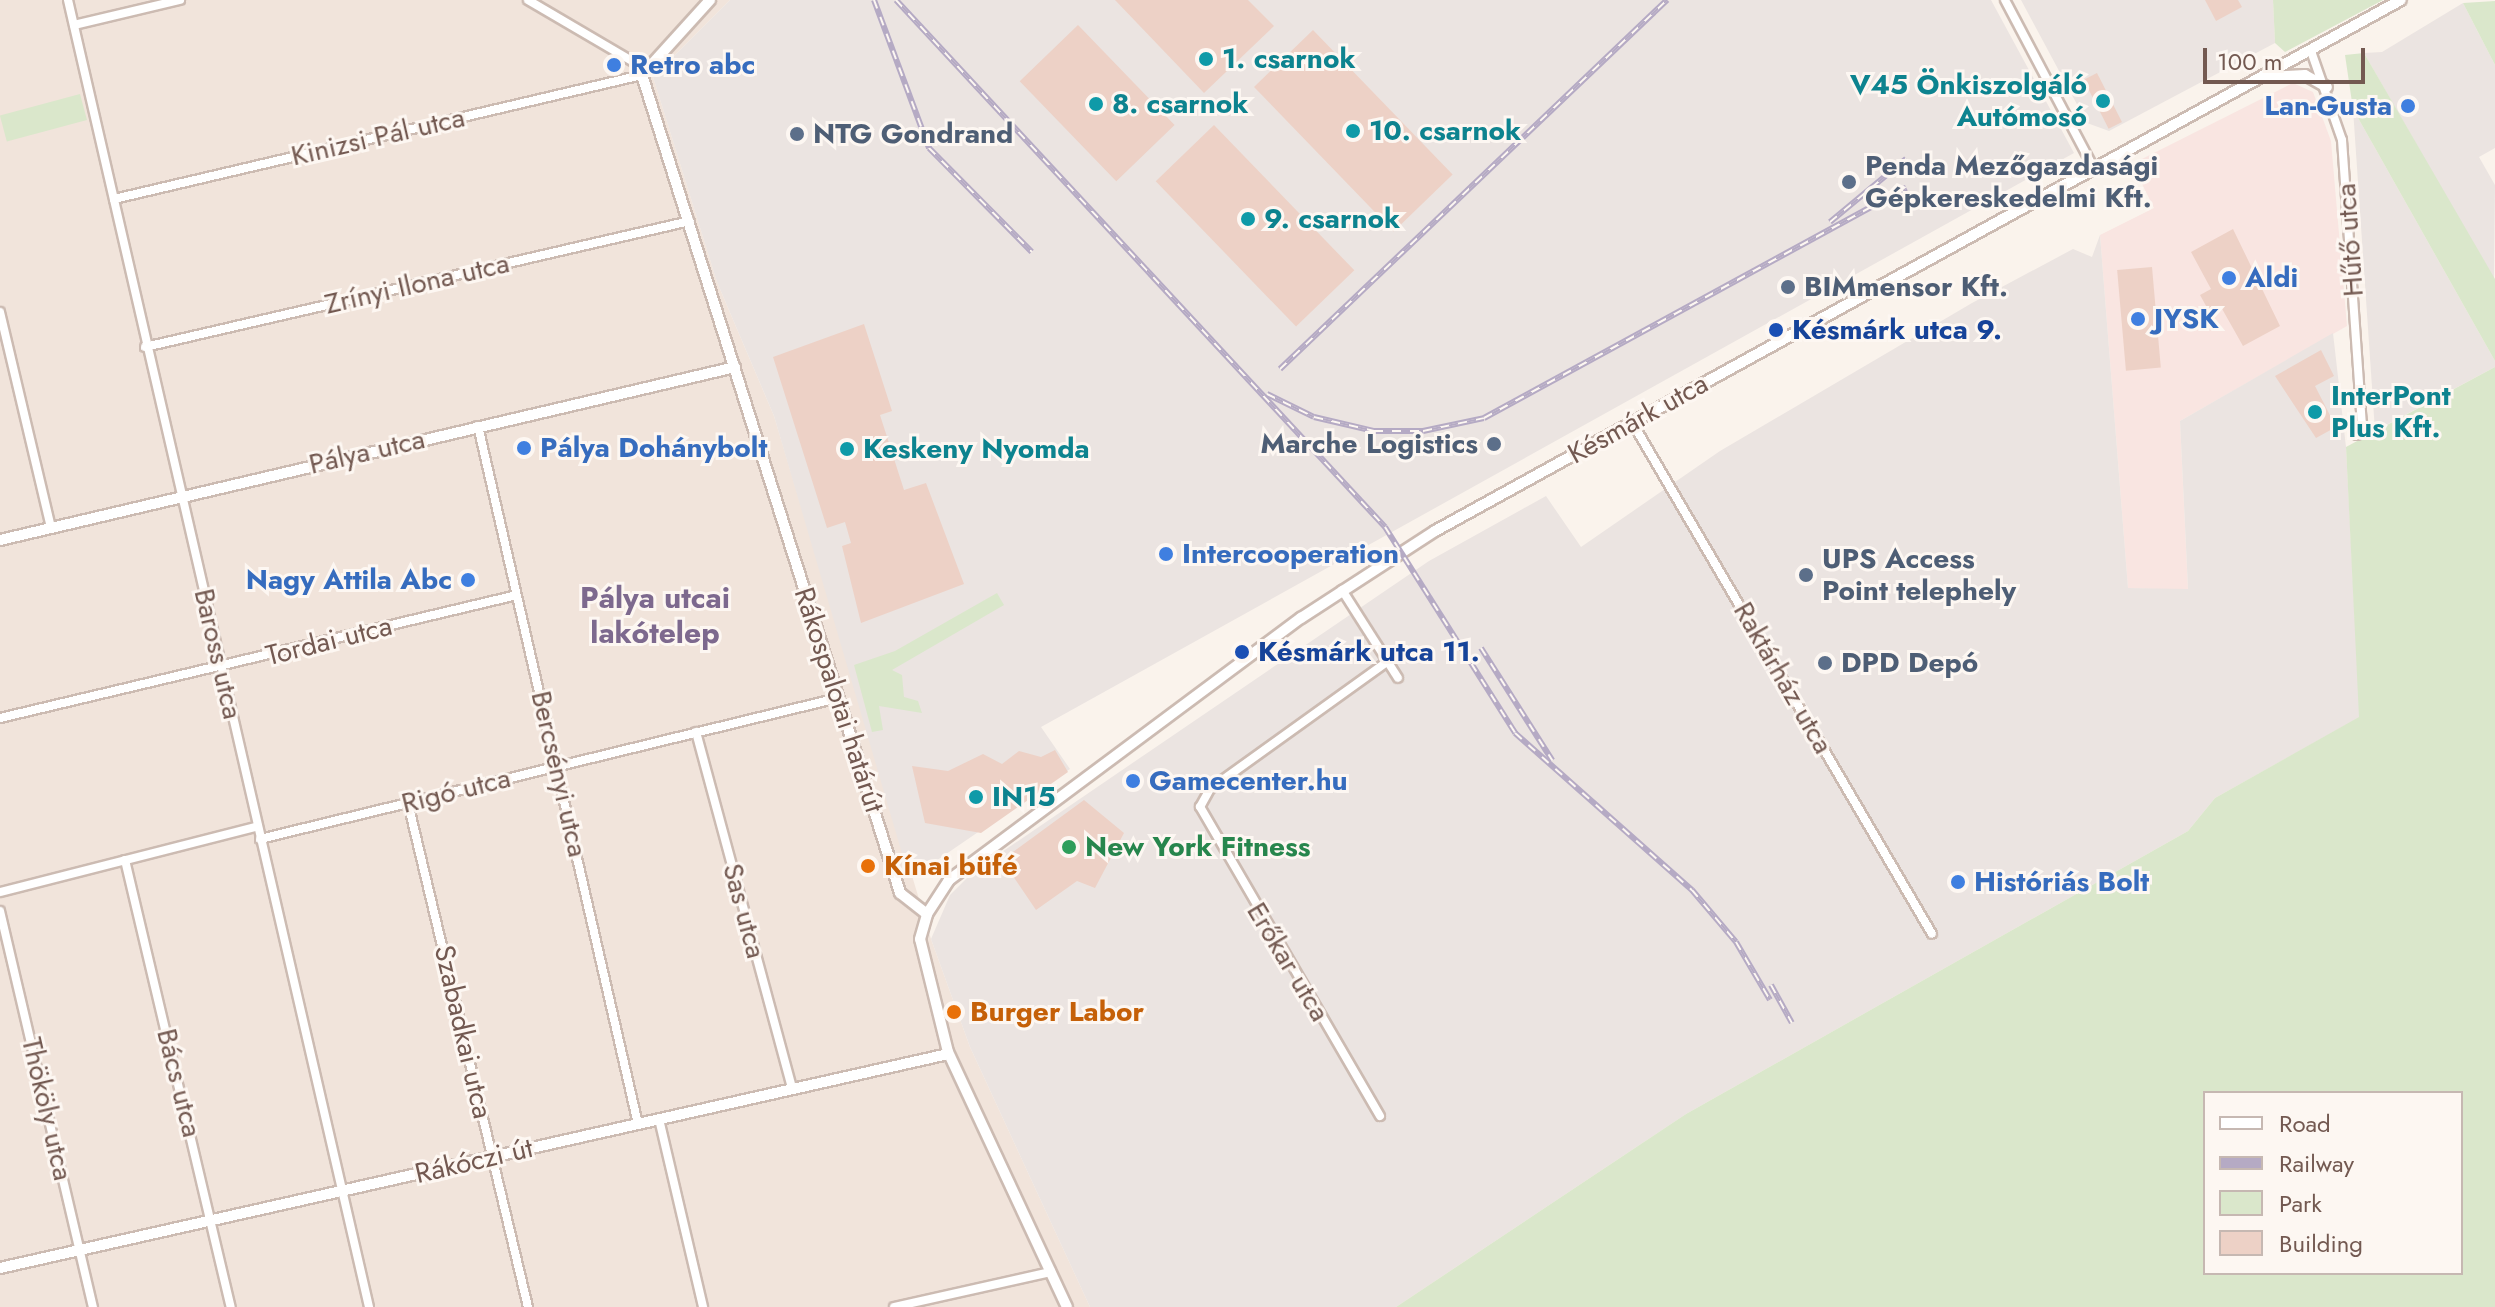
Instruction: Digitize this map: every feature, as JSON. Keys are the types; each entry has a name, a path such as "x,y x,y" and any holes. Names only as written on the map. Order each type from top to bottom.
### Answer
{"street":[{"name":"Baross utca","path":"68,0 145,347 369,1307"},
{"path":"74,25 180,0"},
{"path":"528,0 643,72 710,0"},
{"path":"2005,0 2093,167"},
{"name":"Késmárk utca","path":"927,914 965,865 1342,590 1632,422 2401,0"},
{"name":"Hűtő utca","path":"2311,51 2327,87 2344,151 2357,435"},
{"name":"Kinizsi Pál utca","path":"114,199 643,72"},
{"name":"Rákospalotai határút","path":"643,72 900,893 927,914"},
{"path":"2262,78 2295,74 2327,87"},
{"name":"Zrínyi Ilona utca","path":"145,347 690,221"},
{"path":"0,312 51,528"},
{"name":"Pálya utca","path":"0,540 735,367"},
{"name":"Raktárház utca","path":"1632,422 1932,934"},
{"name":"Bercsényi utca","path":"478,426 638,1124"},
{"path":"1342,590 1398,678"},
{"name":"Tordai utca","path":"0,718 517,595"},
{"name":"Erőkar utca","path":"1380,1116 1200,807 1210,789 1388,661"},
{"name":"Rigó utca","path":"260,839 838,698"},
{"name":"Sas utca","path":"696,732 792,1089"},
{"name":"Szabadkai utca","path":"408,803 528,1307"},
{"path":"0,892 258,826"},
{"name":"Bács utca","path":"125,860 231,1307"},
{"name":"Thököly utca","path":"0,911 93,1307"},
{"path":"927,914 923,958 948,1054 1067,1307"},
{"name":"Rákóczi út","path":"0,1268 948,1054"},
{"path":"659,1119 703,1307"},
{"path":"894,1307 1051,1272"}],"shaded area":[{"path":"0,0 730,0 653,77 717,282 774,416 931,939 970,1047 1090,1307 0,1307"},
{"path":"730,0 1991,0 2074,153 1041,727 1070,769 914,876 908,874 774,416 717,282 653,77"},
{"path":"2021,0 2273,0 2275,43 2109,131 2087,123"},
{"path":"2463,3 2495,65 2495,148 2479,157 2495,185 2494,280 2364,53 2382,52"},
{"path":"2293,83 2313,92 2331,141 2347,326 2180,421 2188,590 2128,588 2100,235 2154,208 2132,164"},
{"path":"2353,109 2495,361 2495,367 2375,431"},
{"path":"2100,235 2128,588 2188,589 2180,421 2333,333 2346,447 2360,717 2215,798 2188,831 1686,1114 1396,1307 1090,1307 970,1047 931,939 950,895 974,871 1429,561 1546,496 1581,547 1720,451 1972,303 2073,249 2092,257"}],"green space":[{"path":"2273,0 2383,0 2285,52 2275,43"},
{"path":"2495,1 2495,65 2463,3"},
{"path":"2364,53 2495,279 2495,361 2353,109 2345,55"},
{"path":"80,94 87,120 7,142 0,115"},
{"path":"2495,367 2495,1307 1396,1307 1686,1114 2188,831 2215,798 2359,717 2346,447"},
{"path":"997,593 1004,605 892,670 902,675 904,697 918,701 922,713 879,706 883,730 872,732 854,665 895,651"}],"building":[{"name":"1. csarnok","path":"1115,0 1248,0 1274,26 1204,93"},
{"path":"2205,0 2238,0 2242,7 2216,21"},
{"name":"8. csarnok","path":"1078,25 1175,125 1116,181 1020,81"},
{"name":"10. csarnok","path":"1313,30 1453,175 1394,232 1254,87"},
{"name":"V45 Önkiszolgáló Autómosó","path":"2097,73 2122,122 2109,129 2084,80"},
{"name":"9. csarnok","path":"1214,125 1354,270 1296,327 1156,181"},
{"name":"Aldi","path":"2233,229 2280,326 2243,346 2221,307 2210,313 2200,295 2211,289 2191,252"},
{"name":"JYSK","path":"2152,267 2161,368 2126,371 2117,270"},
{"name":"Keskeny Nyomda","path":"864,324 892,411 880,415 904,490 926,483 964,584 861,623 842,546 851,543 845,522 827,528 773,357"},
{"path":"2321,350 2334,376 2315,386 2336,427 2316,438 2275,376"},
{"name":"IN15","path":"1055,750 1068,772 981,833 925,823 912,766 948,771 983,754 1002,764 1019,751 1041,757"},
{"name":"New York Fitness","path":"1084,800 1124,833 1095,888 1077,881 1036,910 1002,860"}],"railway":[{"path":"874,0 929,148 1032,252"},
{"path":"896,0 1385,527 1515,733 1692,890 1736,942 1770,1000"},
{"path":"1280,369 1667,0"},
{"path":"1830,222 1906,159"},
{"path":"1267,394 1314,417 1374,431 1423,431 1484,418 1906,188"},
{"path":"1481,648 1552,760"},
{"path":"1771,985 1792,1023"}],"place":[{"name":"1. csarnok","path":"1206,59"},
{"name":"Retro abc","path":"614,65"},
{"name":"V45 Önkiszolgáló Autómosó","path":"2103,101"},
{"name":"8. csarnok","path":"1096,104"},
{"name":"Lan-Gusta","path":"2408,106"},
{"name":"10. csarnok","path":"1353,131"},
{"name":"NTG Gondrand","path":"797,134"},
{"name":"Penda Mezőgazdasági Gépkereskedelmi Kft.","path":"1849,182"},
{"name":"9. csarnok","path":"1248,219"},
{"name":"Aldi","path":"2229,278"},
{"name":"BIMmensor Kft.","path":"1788,287"},
{"name":"JYSK","path":"2138,319"},
{"name":"Késmárk utca 9.","path":"1776,330"},
{"name":"InterPont Plus Kft.","path":"2315,412"},
{"name":"Marche Logistics","path":"1494,444"},
{"name":"Pálya Dohánybolt","path":"524,448"},
{"name":"Keskeny Nyomda","path":"847,449"},
{"name":"Intercooperation","path":"1166,554"},
{"name":"UPS Access Point telephely","path":"1806,575"},
{"name":"Nagy Attila Abc","path":"468,580"},
{"name":"Késmárk utca 11.","path":"1242,652"},
{"name":"DPD Depó","path":"1825,663"},
{"name":"Gamecenter.hu","path":"1133,781"},
{"name":"IN15","path":"976,797"},
{"name":"New York Fitness","path":"1069,847"},
{"name":"Kínai büfé","path":"868,866"},
{"name":"Históriás Bolt","path":"1958,882"},
{"name":"Burger Labor","path":"954,1012"}],"district":[{"name":"Pálya utcai lakótelep","path":"655,615"}]}
